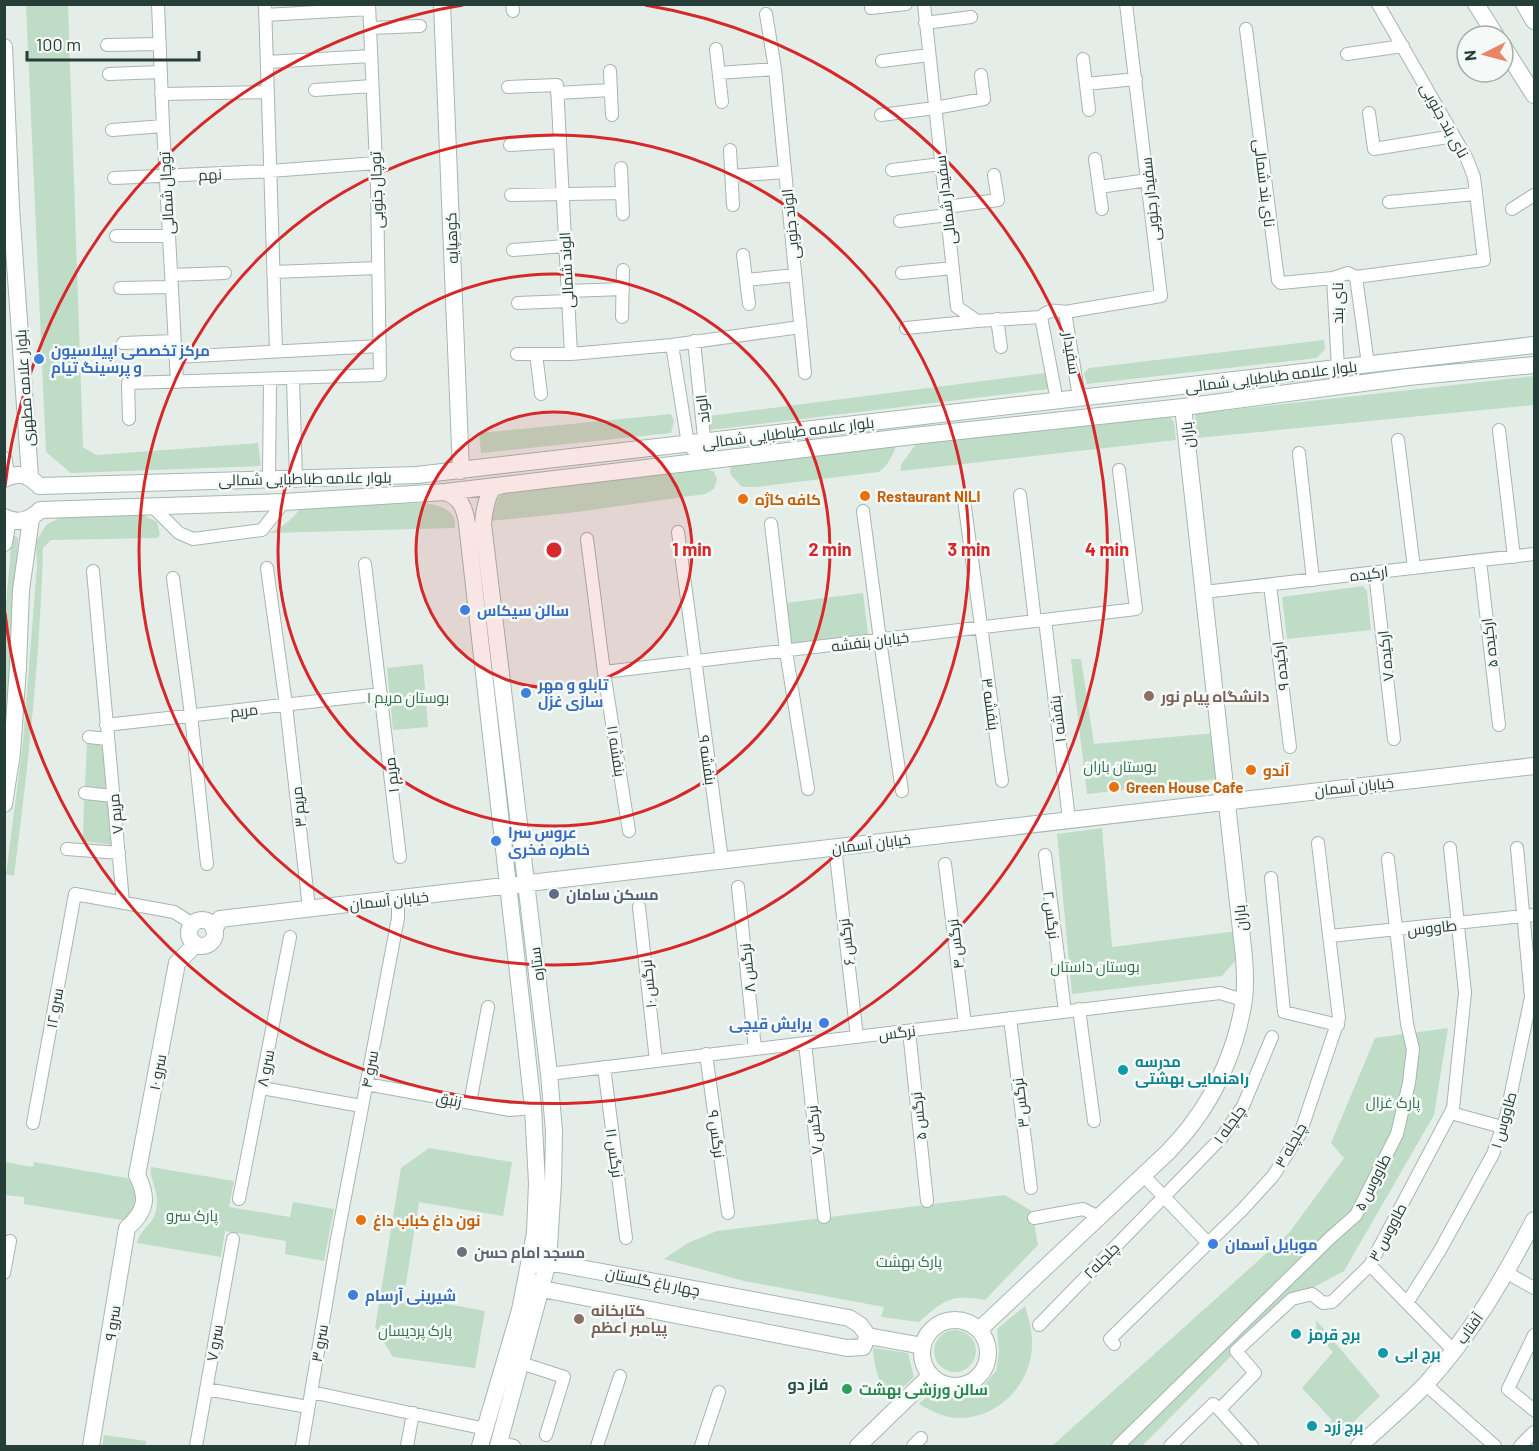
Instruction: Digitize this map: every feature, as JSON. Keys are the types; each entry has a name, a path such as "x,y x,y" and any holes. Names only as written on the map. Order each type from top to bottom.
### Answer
{"street":[{"name":"توچال شمالی","path":"159,4 161,94 177,382"},
{"name":"کوهپایه","path":"442,4 461,471"},
{"path":"871,8 906,4"},
{"name":"سفیدار شمالی","path":"924,4 957,307 976,321"},
{"name":"سفیدار جنوبی","path":"1065,312 1161,296 1126,4"},
{"name":"نای بند جنوبی","path":"1356,277 1484,260 1470,168 1378,4"},
{"path":"1476,4 1489,24"},
{"path":"1524,4 1534,21"},
{"path":"276,351 265,10 369,7"},
{"name":"توچال جنوبی","path":"293,378 380,375 369,7"},
{"name":"الوند جنوبی","path":"766,14 775,69 805,373"},
{"path":"925,23 971,17"},
{"path":"370,28 420,26"},
{"name":"نای بند شمالی","path":"1246,29 1278,280 1281,283 1334,278"},
{"path":"107,45 160,44"},
{"path":"1347,54 1403,46"},
{"name":"بلوار علامه مطهری","path":"4,47 11,207 35,481 43,498 35,514"},
{"path":"716,49 722,102"},
{"path":"882,61 929,55"},
{"path":"267,62 371,56"},
{"path":"1083,60 1089,110"},
{"path":"1515,65 1534,95"},
{"path":"719,73 775,69"},
{"path":"610,71 612,115"},
{"path":"109,74 160,72"},
{"path":"881,115 984,99 981,75"},
{"path":"1086,84 1136,79"},
{"path":"315,90 372,86"},
{"path":"508,87 611,90"},
{"name":"الوند شمالی","path":"557,89 570,354"},
{"path":"161,94 268,92"},
{"path":"1369,113 1374,149 1454,136"},
{"path":"112,130 163,126"},
{"path":"510,145 560,142"},
{"path":"730,150 733,205"},
{"path":"1095,159 1102,209"},
{"name":"نهم","path":"114,178 166,177 375,163"},
{"path":"892,170 941,164"},
{"path":"621,168 622,214"},
{"path":"732,176 785,172"},
{"path":"900,221 998,201 994,175"},
{"path":"1099,187 1148,180"},
{"path":"512,195 622,193"},
{"path":"1389,202 1475,194"},
{"path":"1512,210 1534,195"},
{"path":"116,236 169,236"},
{"path":"513,250 565,246"},
{"path":"743,255 749,304"},
{"path":"902,273 953,267"},
{"path":"273,272 378,268"},
{"path":"622,317 623,270"},
{"path":"120,288 225,273"},
{"name":"نای بند","path":"1338,368 1334,278 1348,273 1356,277 1368,364"},
{"path":"746,280 795,275"},
{"path":"518,303 623,289"},
{"name":"سفیدار","path":"1057,401 1041,317 1046,312 1055,310 1065,312 1079,397"},
{"path":"906,328 1041,317"},
{"path":"997,320 1001,347"},
{"path":"517,354 570,354 672,345 800,327"},
{"path":"123,343 175,341"},
{"name":"الوند","path":"694,341 706,442 703,460"},
{"name":"الوند","path":"672,345 688,444 703,460"},
{"name":"بلوار علامه طباطبایی شمالی","path":"5,478 18,474 35,481 296,479 417,475 1534,345"},
{"path":"175,357 380,346"},
{"path":"536,354 541,394"},
{"name":"بلوار علامه طباطبایی شمالی","path":"6,518 19,521 35,514 445,492 703,460 1184,407 1408,377 1534,365"},
{"path":"129,419 128,383 293,378 296,479"},
{"path":"269,479 270,379"},
{"name":"باران","path":"979,1330 1143,1175 1192,1124 1227,1060 1244,1000 1244,957 1184,407"},
{"path":"1499,430 1514,557"},
{"path":"1398,440 1414,568"},
{"path":"1299,453 1313,580"},
{"name":"بلوار علامه مطهری","path":"4,460 5,478"},
{"name":"خیابان بنفشه","path":"604,672 1136,609 1119,470"},
{"name":"ستاره","path":"480,1446 520,1311 535,1233 537,1183 533,1108 508,886 475,524 493,487 501,485"},
{"name":"ستاره","path":"445,492 454,495 475,524 526,883 549,1074 554,1141 548,1262 521,1363 504,1445"},
{"name":"بنفشه ۱","path":"1020,495 1069,819"},
{"name":"بنفشه ۳","path":"964,500 1002,781"},
{"path":"153,507 179,533 193,539 262,530 284,502"},
{"path":"863,511 902,791"},
{"path":"4,804 12,753 21,590 35,514"},
{"path":"4,543 6,518"},
{"path":"771,524 786,651 808,789"},
{"name":"بنفشه ۹","path":"678,532 722,860"},
{"name":"بنفشه ۱۱","path":"587,539 604,672 629,831"},
{"name":"ارکیده","path":"1203,592 1534,554"},
{"name":"ارکیده ۵","path":"1480,561 1499,725"},
{"name":"مریم ۱","path":"365,564 400,857"},
{"name":"مریم ۳","path":"267,568 286,705 309,908"},
{"name":"مریم ۷","path":"93,571 123,902"},
{"name":"ارکیده ۷","path":"1375,573 1394,739"},
{"path":"173,578 207,864"},
{"name":"ارکیده ۹","path":"1270,585 1290,747"},
{"name":"مریم","path":"106,725 381,694"},
{"path":"88,737 107,739"},
{"name":"خیابان آسمان","path":"214,930 220,919 1534,766"},
{"path":"85,793 113,796"},
{"path":"1271,878 1284,1012 1338,1025 1318,843"},
{"name":"نرگس ۶","path":"835,847 857,1037"},
{"name":"طاووس ۳","path":"1170,1446 1213,1404 1220,1409 1255,1373 1236,1351 1292,1299 1312,1294 1323,1303 1332,1302 1370,1265 1451,1113 1465,993 1450,848"},
{"name":"طاووس ۱","path":"1407,1303 1439,1252 1493,1155 1502,1127 1531,998 1529,916 1516,848"},
{"path":"67,849 119,853"},
{"name":"نرگس ۲","path":"1045,855 1065,1011"},
{"name":"طاووس ۵","path":"1118,1446 1356,1215 1397,1134 1409,1083 1413,1049 1407,1024 1388,859"},
{"name":"نرگس ۴","path":"945,864 965,1024"},
{"name":"نرگس ۸","path":"738,887 756,1049"},
{"name":"سرو ۱۲","path":"33,1123 75,894 123,902"},
{"name":"سرو ۴","path":"337,1239 398,918 398,899"},
{"path":"123,902 174,912 193,924"},
{"name":"نرگس ۱۰","path":"639,907 656,1061"},
{"name":"طاووس","path":"1330,936 1529,916"},
{"path":"196,921 205,921 214,930 213,938 208,944 196,944 189,935 196,921"},
{"name":"سرو ۸","path":"239,1199 290,937"},
{"name":"سرو ۱۰","path":"144,1205 144,1190 137,1175 177,963 196,944"},
{"name":"نرگس","path":"549,1074 1220,993 1244,1000"},
{"path":"470,1103 488,1007"},
{"path":"1080,1009 1094,1121"},
{"name":"نرگس ۳","path":"1011,1018 1030,1188"},
{"name":"چلچله ۳","path":"1114,1344 1110,1339 1242,1210 1273,1176 1300,1134 1338,1025"},
{"name":"نرگس ۵","path":"909,1031 927,1201"},
{"name":"چلچله ۱","path":"1164,1197 1222,1137 1243,1106 1272,1037"},
{"name":"نرگس ۷","path":"805,1043 824,1217"},
{"name":"نرگس ۹","path":"706,1054 728,1213"},
{"name":"نرگس ۱۱","path":"604,1067 626,1238"},
{"name":"زنبق","path":"366,1084 510,1110 533,1108"},
{"path":"262,1088 362,1106"},
{"path":"1451,1113 1502,1127"},
{"path":"1143,1175 1208,1243"},
{"name":"چلچله۲","path":"1039,1325 1164,1197"},
{"name":"سرو ۹","path":"91,1446 128,1228 137,1220 144,1205"},
{"path":"1034,1218 1083,1209 1099,1216"},
{"name":"آفتاب","path":"1359,1446 1425,1384 1453,1350 1507,1273 1534,1220"},
{"name":"سرو ۷","path":"196,1446 233,1239"},
{"name":"سرو ۳","path":"302,1446 337,1239"},
{"path":"4,1273 10,1241"},
{"path":"542,1289 527,1273 548,1262"},
{"name":"چهار باغ گلستان","path":"542,1289 848,1348 866,1342 860,1325 849,1318 548,1262"},
{"path":"1370,1265 1453,1350"},
{"path":"1507,1273 1534,1288"},
{"path":"954,1320 968,1323 979,1330 987,1348 987,1360 983,1370 976,1378 954,1386 943,1383 931,1375 924,1365 923,1346 931,1330 940,1323 954,1320"},
{"path":"1534,1336 1508,1389 1534,1410"},
{"path":"866,1342 923,1346"},
{"path":"521,1363 564,1377 546,1435"},
{"path":"858,1446 931,1375"},
{"path":"597,1446 620,1376"},
{"path":"1425,1384 1495,1446"},
{"path":"206,1389 308,1407"},
{"path":"311,1392 486,1429"},
{"path":"701,1446 719,1392"},
{"path":"1218,1408 1252,1446"},
{"path":"407,1446 413,1413"},
{"path":"1520,1446 1534,1432"}],"green space":[{"path":"26,5 68,5 83,447 96,455 258,443 261,466 71,473 46,452"},
{"path":"1324,340 1325,349 1317,358 1087,384 1084,373 1089,368"},
{"path":"1046,373 1049,389 710,430 708,416"},
{"path":"1534,376 1534,405 1197,438 1195,414"},
{"path":"671,414 674,421 671,433 481,453 479,433"},
{"path":"1169,415 1174,422 1176,440 901,471 901,465 918,441"},
{"path":"896,446 885,467 879,472 755,487 742,487 730,474 731,465"},
{"path":"703,467 714,472 717,479 714,489 705,494 569,513 490,521 498,498 507,491"},
{"path":"426,503 442,507 451,513 455,528 269,533 288,522 301,506"},
{"path":"143,515 157,522 160,534 158,538 51,540 43,548 33,712 24,794 14,876 6,874 23,742 37,566 36,542 46,525 61,517"},
{"path":"12,534 18,538 5,770 4,629"},
{"path":"1363,586 1367,591 1371,630 1287,639 1282,597"},
{"path":"863,593 868,634 791,644 786,603"},
{"name":"بوستان باران","path":"1071,659 1081,659 1094,744 1215,733 1218,779 1087,794"},
{"name":"بوستان مریم ۱","path":"423,664 428,727 393,730 387,668"},
{"path":"87,740 105,744 109,791 85,788"},
{"path":"84,798 110,802 113,845 83,841"},
{"name":"بوستان داستان","path":"1102,828 1112,947 1237,931 1235,961 1222,976 1072,994 1057,834"},
{"name":"پارک غزال","path":"1448,1028 1434,1115 1344,1271 1292,1299 1236,1351 1142,1446 1052,1446 1289,1233 1344,1158 1331,1143 1375,1038"},
{"name":"پارک پردیسان","path":"429,1148 512,1162 503,1216 419,1202 404,1296 485,1311 475,1368 393,1357 375,1328 401,1168"},
{"path":"5,1162 33,1167 34,1162 127,1178 134,1187 136,1195 133,1214 122,1220 24,1204 24,1197 5,1195"},
{"name":"پارک سرو","path":"151,1167 234,1181 229,1207 290,1217 293,1202 334,1209 324,1261 285,1254 286,1241 225,1231 221,1257 137,1243 156,1210 157,1197"},
{"name":"پارک بهشت","path":"1005,1195 1032,1211 1038,1245 985,1300 956,1298 949,1300 919,1322 881,1317 884,1307 744,1281 664,1259 688,1243 717,1231"},
{"path":"1025,1306 1032,1337 1030,1361 1018,1387 1009,1397 998,1406 973,1417 954,1418 933,1412 919,1404 935,1389 957,1395 979,1391 996,1371 999,1352 997,1329"},
{"path":"1316,1320 1380,1396 1340,1435 1329,1425 1332,1420 1302,1388 1333,1352 1317,1335"},
{"path":"955,1330 970,1336 976,1351 970,1366 955,1372 940,1366 934,1351 940,1336"},
{"path":"873,1348 908,1353 914,1377 890,1400 878,1375"},
{"path":"104,1435 146,1441 145,1446 102,1446"}],"place":[{"name":"مرکز تخصصی اپیلاسیون و پرسینگ تیام","path":"39,359"},
{"name":"Restaurant NILI","path":"865,496"},
{"name":"کافه کاژه","path":"743,499"},
{"name":"سالن سیکاس","path":"465,610"},
{"name":"تابلو و مهر سازی غزل","path":"526,693"},
{"name":"دانشگاه پیام نور","path":"1149,696"},
{"name":"آندو","path":"1251,770"},
{"name":"Green House Cafe","path":"1114,787"},
{"name":"عروس سرا خاطره فخری","path":"496,841"},
{"name":"مسکن سامان","path":"554,894"},
{"name":"یرایش قیچی","path":"824,1023"},
{"name":"مدرسه راهنمایی بهشتی","path":"1123,1070"},
{"name":"نون داغ کباب داغ","path":"361,1220"},
{"name":"موبایل آسمان","path":"1213,1244"},
{"name":"مسجد امام حسن","path":"462,1252"},
{"name":"شیرینی آرسام","path":"353,1295"},
{"name":"کتابخانه پیامبر اعظم","path":"579,1319"},
{"name":"برج قرمز","path":"1296,1334"},
{"name":"برج ابی","path":"1383,1353"},
{"name":"سالن ورزشی بهشت","path":"847,1389"},
{"name":"برج زرد","path":"1312,1426"}],"district":[{"name":"فاز دو","path":"808,1383"}]}
